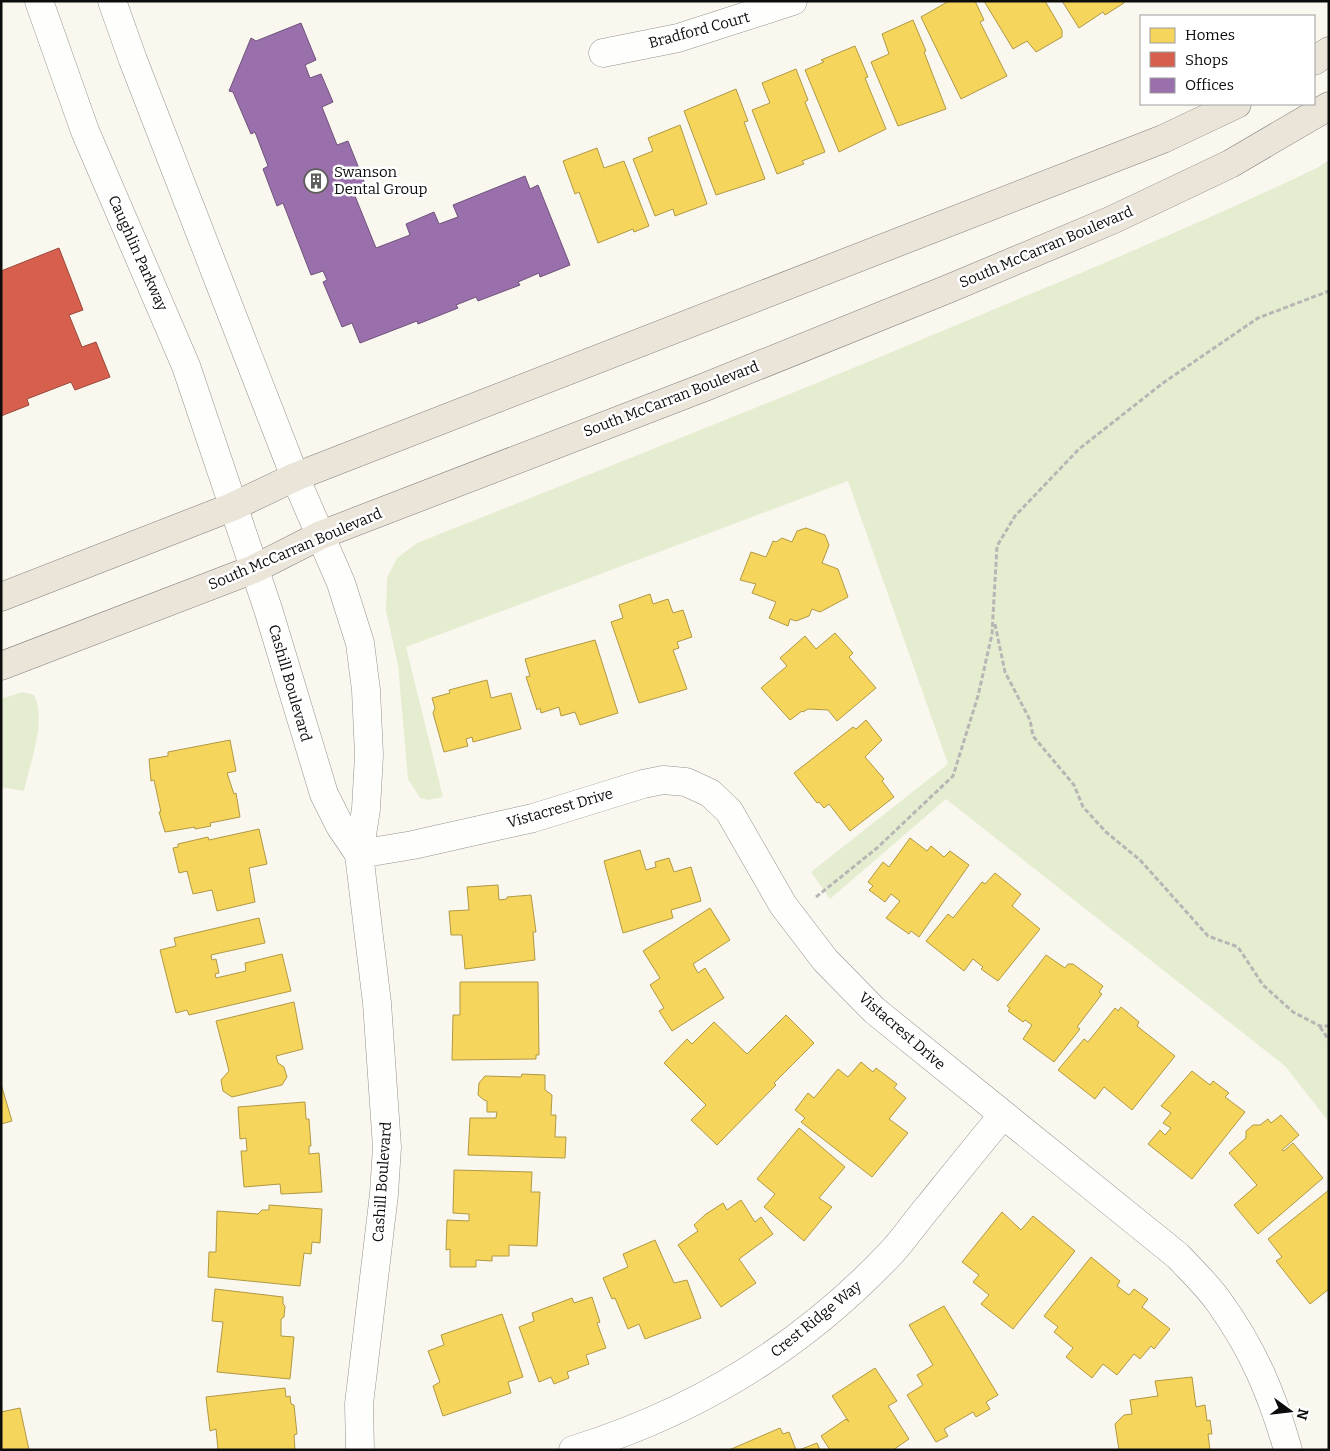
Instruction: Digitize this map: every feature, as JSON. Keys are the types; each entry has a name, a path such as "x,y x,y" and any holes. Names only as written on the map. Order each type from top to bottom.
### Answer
{"main road":[{"path":"1315,59 1329,51"},
{"path":"1,597 232,507 295,477 1163,139 1235,105"},
{"name":"South McCarran Boulevard","path":"1,666 254,569 321,535 723,380 1039,251 1112,220 1230,164 1329,106"}],"street":[{"name":"Caughlin Parkway","path":"39,1 85,131 186,366 232,507"},
{"path":"112,1 133,60 295,477"},
{"name":"Bradford Court","path":"603,53 678,38 793,1"},
{"name":"Cashill Boulevard","path":"295,477 341,583 360,643 366,690 370,755 366,809 358,854 378,1003 387,1147 383,1202 360,1395 358,1438 360,1450"},
{"name":"Cashill Boulevard","path":"232,507 291,680 311,755 324,794 340,826 358,854"},
{"name":"Vistacrest Drive","path":"358,854 413,845 533,818 643,784 663,780 686,782 710,793 729,811 748,847 792,916 825,960 874,1010 1178,1256 1218,1300 1254,1357 1274,1400 1288,1450"},
{"name":"Crest Ridge Way","path":"573,1450 611,1438 665,1416 736,1380 791,1343 841,1302 892,1252 1003,1115"}],"path":[{"path":"792,916 877,848 953,776 978,696 994,621 998,546 1015,516 1079,449 1163,383 1258,318 1329,291"},
{"path":"994,621 1005,672 1030,720 1033,736 1074,785 1083,807 1106,832 1140,860 1208,936 1238,947 1263,985 1293,1012 1320,1026 1329,1026"},
{"path":"1320,1026 1329,1040"}],"green space":[{"path":"1329,160 1329,1122 1285,1066 946,799 830,899 811,872 948,764 848,481 406,647 443,797 429,800 420,798 408,779 398,665 386,611 387,578 397,558 417,543 776,400 1031,294 1236,205 1317,168"},
{"path":"22,692 34,695 38,705 39,717 36,742 24,791 1,787 1,699"}],"building: Homes":[{"path":"949,1 975,1 984,20 980,22 1007,76 961,99 921,17"},
{"path":"984,1 1045,1 1062,30 1062,37 1036,52 1027,41 1013,49"},
{"path":"1062,1 1124,1 1124,3 1105,15 1103,12 1079,28"},
{"path":"913,20 946,109 898,126 871,62 889,54 882,34"},
{"path":"855,46 868,77 865,78 886,129 839,152 805,70 824,62 821,60"},
{"path":"796,69 808,100 805,102 825,152 802,161 804,164 777,174 752,110 770,103 762,83"},
{"path":"736,89 748,121 744,122 765,179 716,195 684,111"},
{"path":"680,125 707,204 675,216 673,209 655,216 633,159 653,151 648,138"},
{"path":"597,148 604,168 624,161 649,226 634,232 633,229 598,243 579,192 575,194 563,161"},
{"path":"806,528 825,535 829,545 822,563 838,569 848,597 820,612 812,609 809,616 796,621 790,619 788,626 769,618 776,602 752,593 756,584 740,580 751,552 766,557 773,541 776,542 782,538 792,542 797,531"},
{"path":"650,594 653,604 668,599 673,613 683,610 692,637 677,642 679,648 673,650 687,689 639,703 611,622 623,618 619,605"},
{"path":"835,633 853,653 849,657 876,688 837,721 828,710 808,709 790,720 761,688 787,666 780,658 805,636 816,649"},
{"path":"595,640 618,713 580,725 575,712 561,716 559,707 541,713 540,708 537,710 526,677 530,676 525,659"},
{"path":"487,680 491,698 511,693 521,729 473,742 472,737 466,739 468,746 444,752 433,713 435,708 432,698 450,693 449,690"},
{"path":"866,720 882,740 865,757 884,779 882,781 894,797 850,831 829,804 824,808 819,802 817,803 794,773 853,727 856,729"},
{"path":"230,740 236,771 227,773 234,794 236,793 240,817 210,823 211,826 165,832 159,812 161,812 154,780 151,781 149,759 168,756 168,752"},
{"path":"259,829 267,864 249,868 255,902 217,911 212,890 193,894 187,871 179,873 173,848 178,847 178,844 208,837 209,840"},
{"path":"910,838 927,851 931,846 944,857 950,851 969,865 919,937 911,931 909,934 886,918 900,901 891,894 885,902 869,890 873,886 868,882 883,862 889,867"},
{"path":"640,850 646,870 656,867 655,862 669,858 674,872 691,867 701,901 671,910 673,918 623,933 604,861"},
{"path":"995,873 1021,894 1012,906 1040,929 998,981 981,969 983,967 973,959 964,971 926,941 948,914 953,918 982,882 985,884"},
{"path":"498,885 499,900 507,899 507,897 531,895 536,932 533,932 535,960 465,969 462,935 451,935 449,911 469,910 467,887"},
{"path":"710,908 730,940 693,964 698,973 705,968 724,998 672,1031 659,1011 664,1008 650,985 660,978 643,951"},
{"path":"259,918 265,943 211,955 212,960 216,959 219,973 215,974 216,978 246,971 245,963 282,954 291,991 189,1015 187,1010 176,1013 160,950 176,946 174,938"},
{"path":"1046,955 1065,968 1068,964 1073,964 1103,986 1099,992 1102,994 1077,1027 1080,1029 1054,1062 1023,1039 1032,1025 1025,1020 1023,1022 1008,1011 1010,1008 1007,1006"},
{"path":"460,982 538,982 539,1055 536,1055 536,1059 452,1060 453,1015 460,1015"},
{"path":"294,1002 303,1049 276,1056 278,1063 284,1067 287,1077 282,1085 232,1097 223,1091 221,1080 229,1071 216,1021"},
{"path":"1121,1007 1139,1022 1137,1026 1175,1056 1132,1110 1104,1087 1095,1099 1058,1070 1084,1039 1088,1042 1115,1008 1118,1011"},
{"path":"786,1015 814,1043 717,1145 691,1120 706,1105 664,1063 687,1039 692,1044 714,1022 747,1054"},
{"path":"861,1062 873,1072 876,1068 897,1084 894,1088 906,1098 889,1119 908,1133 872,1177 801,1122 805,1118 795,1110 808,1093 814,1098 838,1069 848,1077"},
{"path":"1192,1071 1210,1085 1213,1081 1229,1093 1225,1097 1245,1112 1192,1179 1148,1144 1160,1130 1165,1135 1171,1128 1163,1123 1171,1113 1161,1106"},
{"path":"522,1074 545,1075 545,1090 552,1095 551,1115 556,1115 555,1137 566,1137 565,1158 468,1155 470,1118 496,1118 497,1112 487,1112 487,1101 478,1095 479,1083 485,1076 521,1077"},
{"path":"1,1084 12,1121 1,1124"},
{"path":"305,1102 306,1119 309,1119 311,1146 309,1146 309,1154 319,1153 322,1192 281,1194 280,1184 244,1187 241,1151 247,1151 246,1138 240,1139 238,1107"},
{"path":"1281,1115 1299,1135 1282,1150 1284,1151 1293,1143 1323,1178 1258,1234 1234,1205 1257,1185 1229,1153 1246,1138 1246,1131 1253,1125 1260,1125 1268,1119 1271,1123"},
{"path":"799,1128 845,1167 819,1198 832,1207 804,1241 764,1207 775,1194 757,1179"},
{"path":"454,1170 532,1172 531,1192 540,1192 537,1246 509,1245 509,1256 492,1256 492,1261 476,1260 476,1267 450,1267 450,1249 446,1250 447,1220 469,1221 469,1214 453,1213"},
{"path":"1329,1190 1329,1289 1310,1304 1276,1261 1282,1257 1268,1239"},
{"path":"741,1200 755,1222 761,1217 773,1234 739,1259 756,1283 721,1307 678,1245 698,1231 694,1225 706,1214 723,1203 727,1210"},
{"path":"269,1205 322,1209 320,1243 312,1242 311,1254 304,1253 300,1286 208,1277 209,1252 216,1252 217,1211 258,1214 262,1210 269,1210"},
{"path":"1002,1212 1021,1230 1033,1216 1075,1251 1013,1329 981,1304 989,1295 973,1282 979,1275 962,1262"},
{"path":"655,1240 674,1283 687,1280 701,1318 645,1339 639,1324 628,1329 615,1298 612,1299 603,1278 628,1267 623,1254"},
{"path":"1091,1257 1120,1281 1117,1286 1129,1295 1134,1289 1148,1299 1142,1307 1170,1329 1154,1349 1151,1346 1140,1359 1134,1354 1117,1375 1103,1364 1092,1378 1066,1357 1073,1348 1054,1332 1058,1327 1044,1316"},
{"path":"215,1289 283,1297 283,1304 285,1306 284,1317 281,1319 281,1336 294,1337 290,1379 217,1372 223,1322 212,1321"},
{"path":"592,1297 600,1322 597,1323 606,1348 586,1355 589,1364 567,1372 569,1378 554,1384 551,1377 539,1382 519,1327 534,1321 532,1313 572,1298 574,1303"},
{"path":"944,1306 998,1395 986,1402 990,1409 976,1417 973,1412 944,1429 948,1436 936,1442 907,1395 923,1385 917,1375 933,1365 909,1325"},
{"path":"502,1314 523,1377 508,1382 511,1393 443,1416 433,1386 440,1382 428,1351 444,1345 441,1335"},
{"path":"875,1368 897,1401 888,1406 909,1439 893,1450 830,1450 821,1436 846,1419 849,1422 832,1396"},
{"path":"1192,1377 1196,1407 1205,1405 1207,1421 1210,1420 1212,1434 1208,1434 1210,1450 1119,1450 1115,1424 1124,1415 1132,1414 1130,1400 1158,1396 1155,1381"},
{"path":"285,1388 286,1397 290,1396 291,1404 294,1405 297,1434 294,1435 295,1450 218,1450 216,1429 210,1431 206,1397"},
{"path":"20,1408 29,1450 1,1450 1,1412"},
{"path":"780,1428 783,1434 789,1432 796,1450 729,1450"},
{"path":"817,1443 820,1450 799,1450"}],"building: Shops":[{"path":"59,248 83,310 69,315 82,347 96,342 110,377 75,390 71,382 27,399 29,405 1,416 1,271"}],"building: Offices":[{"name":"Swanson Dental Group","path":"301,23 316,60 305,65 310,78 321,74 333,102 322,107 337,145 348,141 368,191 355,196 376,248 410,235 406,224 434,212 439,224 458,217 453,205 525,176 530,189 538,185 570,265 540,277 539,273 518,282 520,285 478,301 476,297 456,305 458,308 418,324 417,321 360,343 352,323 342,327 323,282 327,280 323,271 311,275 283,203 277,206 263,169 268,166 255,132 251,134 233,92 229,91 251,38 256,41"}],"place":[{"name":"Swanson Dental Group","path":"316,181"}]}
